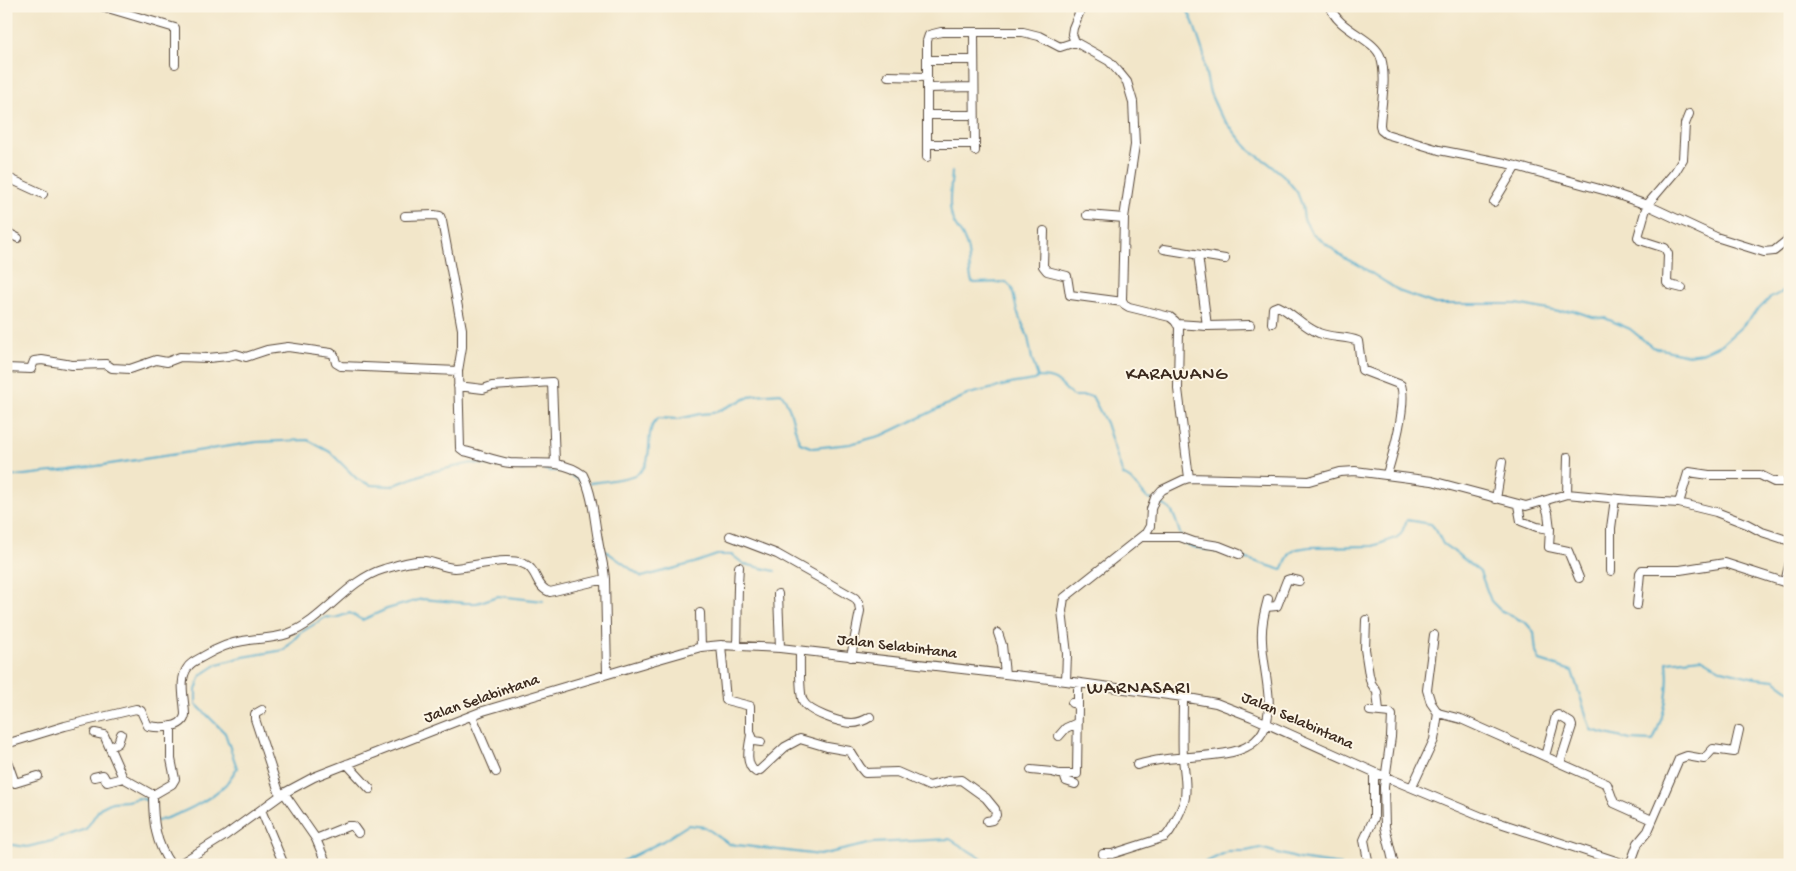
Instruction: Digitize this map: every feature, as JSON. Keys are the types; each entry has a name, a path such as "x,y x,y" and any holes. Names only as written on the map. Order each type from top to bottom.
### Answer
{"street":[{"path":"101,6 175,28 175,64"},
{"path":"1082,6 1073,28 1072,34 1075,42 1113,65 1125,79 1131,95 1135,123 1135,144 1124,218 1123,302"},
{"path":"1330,6 1334,17 1376,50 1381,58 1383,86 1380,125 1384,132 1397,138 1439,150 1516,166 1607,191 1647,205 1716,237 1764,252 1768,253 1779,248 1790,238"},
{"path":"927,157 927,41 929,35 941,32 1023,32 1062,47 1075,42"},
{"path":"927,144 975,148 974,33"},
{"path":"928,60 974,60"},
{"path":"888,76 927,77"},
{"path":"927,88 974,87"},
{"path":"1682,288 1667,283 1667,250 1639,239 1647,205 1675,172 1683,159 1685,124 1689,114"},
{"path":"928,115 974,115"},
{"path":"1494,202 1516,166"},
{"path":"6,177 43,194"},
{"path":"405,216 434,215 440,216 442,221 462,329 462,347 458,370 458,445 461,449 510,463 555,463 566,465 576,469 583,475 586,481 598,542 604,562 607,674"},
{"path":"1087,215 1124,218"},
{"path":"1044,231 1043,266 1047,271 1067,276 1070,295 1123,302 1132,308 1170,317 1177,324 1179,337 1178,388 1189,478"},
{"path":"6,232 18,238"},
{"path":"1164,249 1225,259"},
{"path":"1198,255 1207,326"},
{"path":"1272,323 1273,308 1278,306 1316,332 1356,340 1360,343 1362,370 1402,385 1403,393 1398,433 1387,474"},
{"path":"1177,324 1207,326 1250,325"},
{"path":"6,368 31,369 34,361 42,360 62,362 68,365 106,364 112,368 130,369 156,360 167,362 182,357 208,358 236,354 246,357 267,350 288,347 331,353 334,355 336,363 341,366 458,370"},
{"path":"458,386 483,390 492,386 552,382 555,463"},
{"path":"1567,494 1568,457"},
{"path":"1496,499 1502,462"},
{"path":"1066,681 1067,654 1062,611 1064,598 1143,537 1150,526 1152,506 1158,494 1169,486 1189,478 1309,481 1347,471 1387,474 1432,481 1518,505 1529,506 1567,494 1679,503 1716,512 1762,532 1790,541"},
{"path":"1679,503 1689,472 1709,475 1760,475 1774,482 1790,482"},
{"path":"1611,571 1611,528 1615,499"},
{"path":"1544,501 1550,529 1548,546 1568,551 1579,578"},
{"path":"1518,505 1521,521 1537,527 1550,529"},
{"path":"730,536 777,554 854,598 859,604 860,610 852,657"},
{"path":"1143,537 1180,536 1194,542 1220,546 1239,554"},
{"path":"6,744 71,724 136,709 141,711 148,726 171,726 181,723 185,718 183,682 186,670 191,664 210,653 234,643 292,632 314,618 364,577 382,569 424,561 454,568 511,561 529,567 538,583 546,591 550,592 605,579"},
{"path":"1637,605 1640,573 1642,570 1680,570 1725,563 1788,583 1790,562"},
{"path":"737,645 739,567"},
{"path":"1137,764 1156,759 1231,752 1257,740 1267,724 1269,700 1262,641 1263,615 1267,603 1278,606 1287,580 1299,581"},
{"path":"778,594 780,648"},
{"path":"700,613 701,648"},
{"path":"1366,620 1365,649 1371,683 1377,692 1379,711"},
{"path":"998,633 1002,645 1005,674"},
{"path":"1434,635 1426,690 1431,703 1438,713 1461,719 1607,784 1614,802 1652,820"},
{"path":"721,645 726,700 750,706 751,735 748,761 750,768 756,772 793,742 800,739 808,740 827,747 850,751 865,773 897,772 928,786 954,780 964,781 986,798 996,809 995,817 987,821"},
{"name":"Jalan Selabintana","path":"178,865 226,835 282,794 314,777 472,716 607,674 701,648 737,645 780,648 1066,681 1183,696 1223,705 1374,772 1482,817 1629,865"},
{"path":"800,651 802,698 807,707 814,712 851,723 863,721 870,717"},
{"path":"1031,770 1064,774 1077,773 1075,704 1078,683"},
{"path":"1103,854 1112,854 1164,837 1169,833 1180,812 1185,797 1183,696"},
{"path":"262,710 255,714 255,719 282,794 316,839 327,865"},
{"path":"1370,711 1379,711 1392,715 1389,756 1384,776 1385,828 1394,865"},
{"path":"1412,787 1434,740 1438,713"},
{"path":"1545,756 1556,716 1558,715 1571,723 1572,726 1560,763"},
{"path":"472,716 496,772"},
{"path":"1058,736 1066,728 1077,723"},
{"path":"153,795 172,784 175,779 171,759 171,726"},
{"path":"1629,865 1639,840 1648,831 1681,757 1687,756 1704,759 1713,749 1734,752 1739,730"},
{"path":"95,733 104,735 111,747 123,778 153,795"},
{"path":"111,747 118,742 121,734"},
{"path":"751,735 754,742 761,742"},
{"path":"6,758 15,783 38,776"},
{"path":"348,764 370,789"},
{"path":"1369,865 1364,840 1374,818 1374,772"},
{"path":"1064,774 1066,781 1075,784"},
{"path":"94,777 103,775 107,782 123,778"},
{"path":"153,795 156,834 161,849 170,865"},
{"path":"261,810 284,865"},
{"path":"316,839 348,826 353,826 358,833"}],"waterway":[{"path":"1183,6 1187,9 1193,22 1204,55 1204,65 1210,93 1219,113 1250,151 1283,175 1297,192 1302,205 1304,219 1311,232 1344,258 1357,264 1401,292 1435,304 1517,304 1559,312 1572,310 1592,317 1605,318 1630,329 1652,347 1688,355 1702,353 1722,344 1769,299 1790,287"},
{"path":"952,172 950,198 952,217 966,243 972,282 1006,282 1012,288 1017,311 1028,337 1038,377"},
{"path":"1038,377 1054,380 1073,396 1092,396 1106,423 1123,475 1131,480 1148,499 1152,500"},
{"path":"590,483 614,480 637,474 647,462 650,431 658,418 678,419 713,413 754,395 781,393 788,405 800,443 813,448 850,444 883,435 969,394 1035,380 1038,377"},
{"path":"6,477 70,470 257,442 308,440 330,452 357,479 371,485 392,486 426,473 472,463 522,470 539,467 549,471 562,471 583,482"},
{"path":"1156,502 1163,504 1171,511 1181,536"},
{"path":"1241,557 1282,570 1290,553 1297,549 1309,547 1373,546 1396,538 1401,534 1407,520 1431,524 1443,544 1480,572 1491,601 1500,610 1526,623 1534,632 1536,652 1540,661 1572,671 1591,730 1630,740 1653,741 1666,703 1668,684 1667,662 1701,658 1722,670 1755,678 1775,680 1790,691"},
{"path":"1182,540 1183,543 1193,547 1229,554"},
{"path":"603,549 642,577 717,555 732,555 744,564 775,571"},
{"path":"157,821 203,802 226,784 237,768 225,733 196,704 196,690 201,675 218,664 243,657 284,650 300,633 326,617 335,618 350,613 362,620 387,609 422,599 477,603 498,596 543,601"},
{"path":"6,844 27,847 52,841 86,829 100,808 112,802 140,798 150,804"},
{"path":"615,865 663,841 688,825 705,827 729,844 820,855 873,843 950,839 992,865"},
{"path":"1200,865 1229,851 1246,851 1260,848 1299,859 1341,865"}],"district":[{"name":"KARAWANG","path":"1177,375"},
{"name":"WARNASARI","path":"1139,689"}]}
